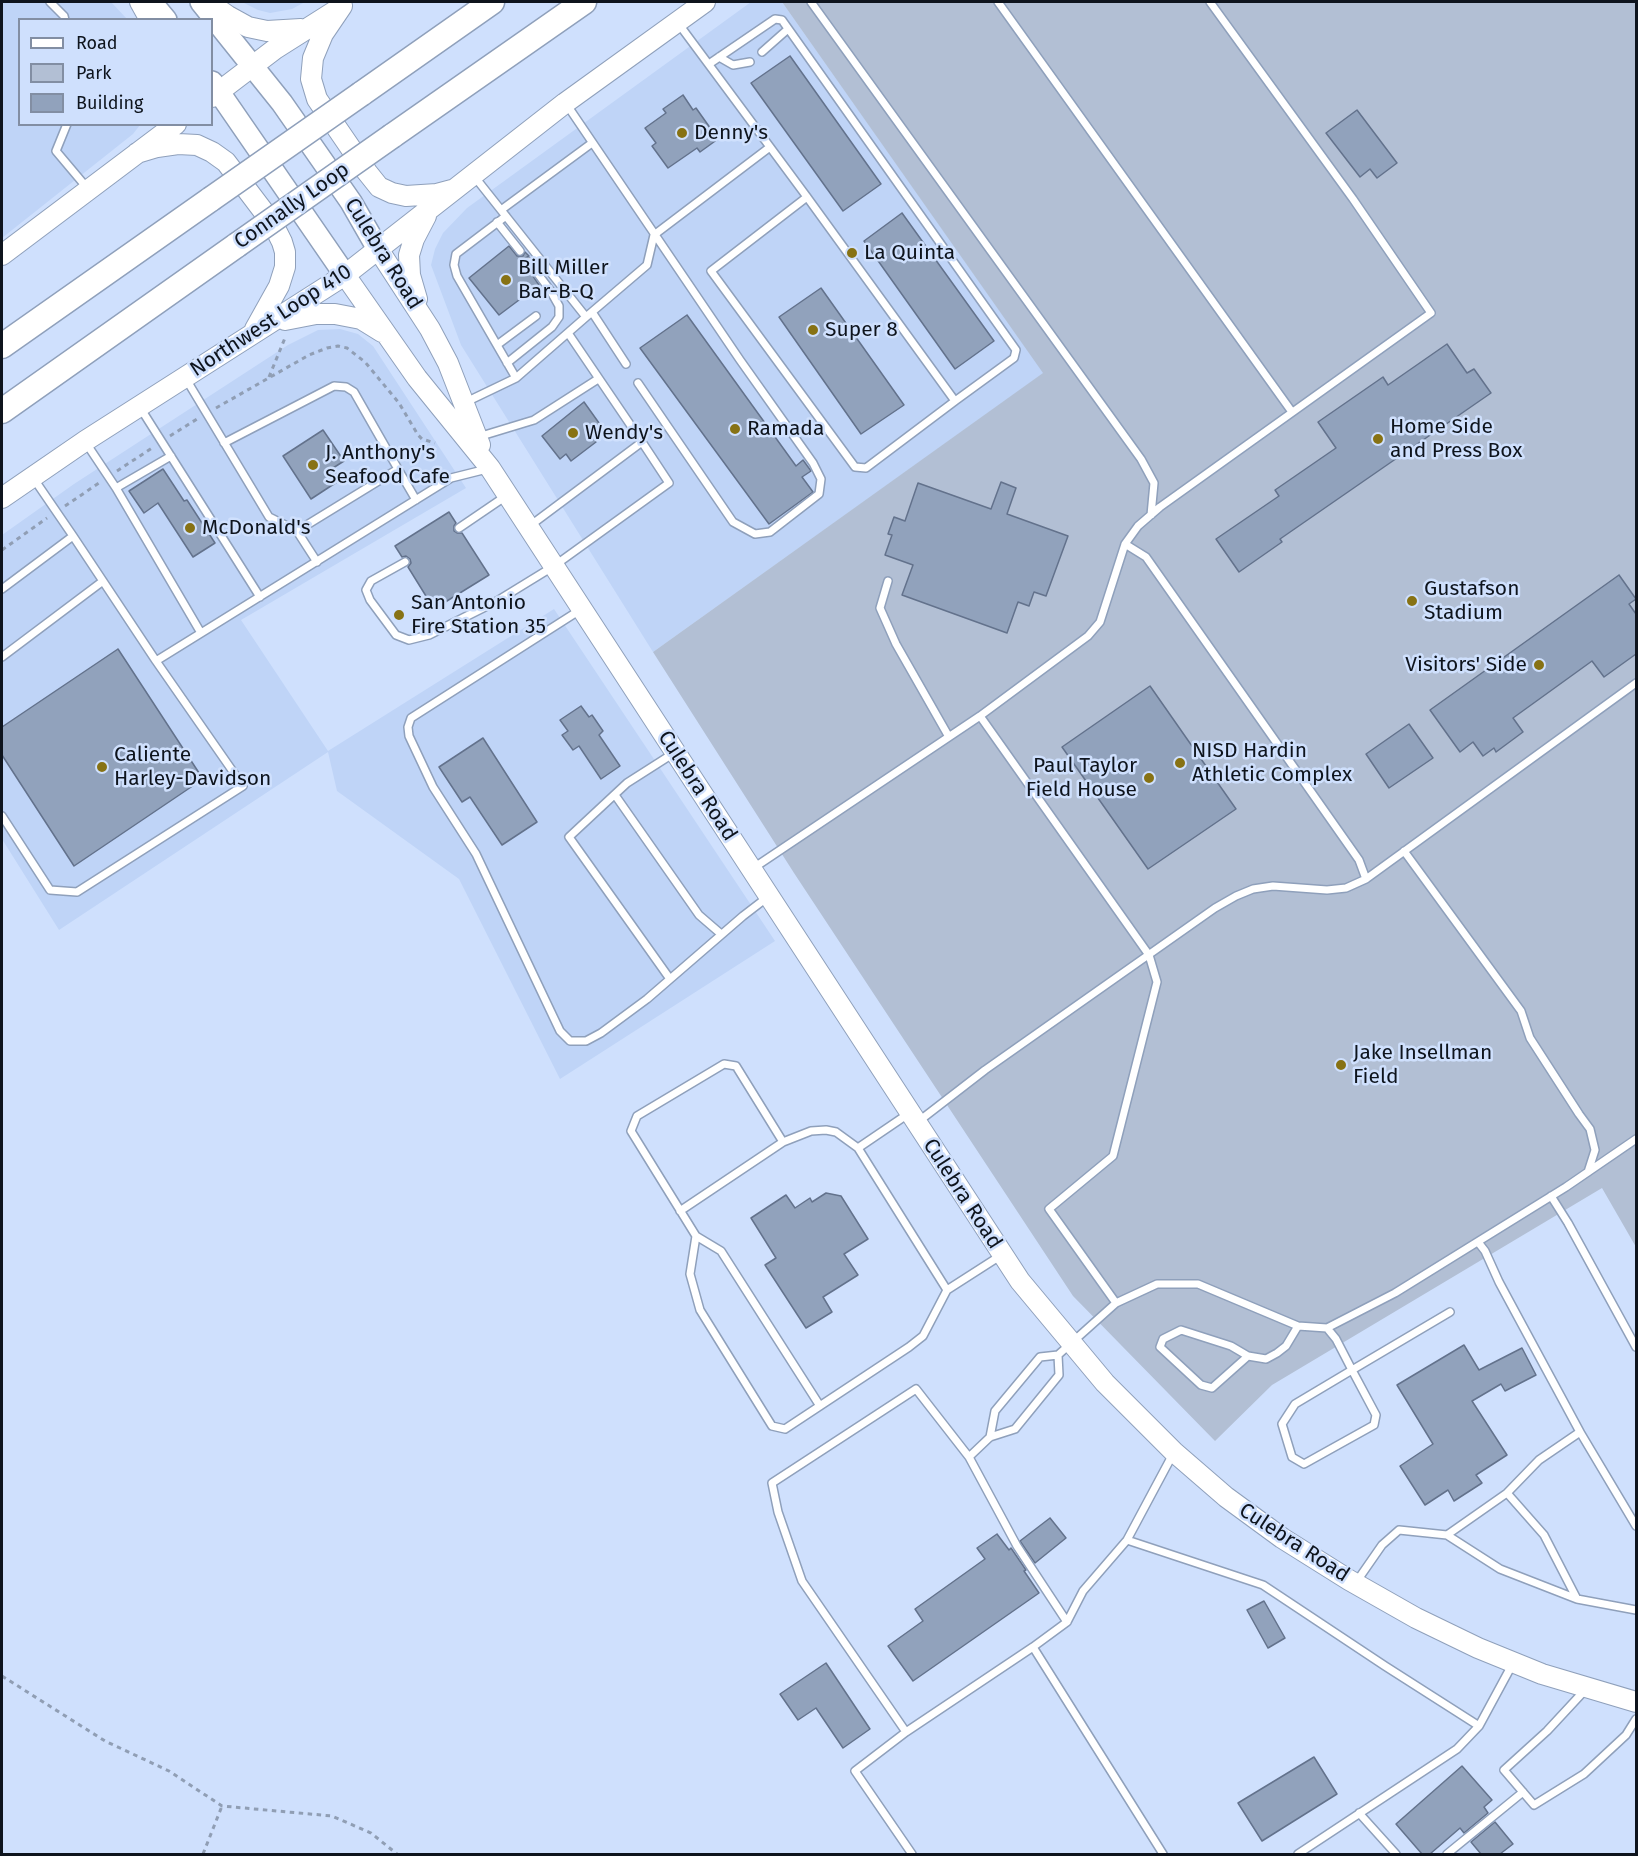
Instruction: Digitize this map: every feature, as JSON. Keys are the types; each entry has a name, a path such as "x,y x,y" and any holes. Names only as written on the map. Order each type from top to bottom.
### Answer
{"highway":[{"path":"2,346 492,2"},
{"name":"Connally Loop","path":"2,411 584,2"}],"main road":[{"path":"140,2 149,18"},
{"path":"151,2 164,18"},
{"name":"Culebra Road","path":"201,2 282,103 344,192 430,329 448,363 490,468"},
{"path":"208,2 248,27 277,32 304,29"},
{"name":"Northwest Loop 410","path":"2,498 85,441 345,275 565,103 705,2"},
{"path":"214,90 253,66 304,29 346,4"},
{"path":"346,4 323,34 313,58 311,79 317,99 372,180 386,191 416,196 444,193 454,189"},
{"name":"Culebra Road","path":"214,90 417,378 490,468 1065,1349 1105,1383 1174,1452 1226,1497 1282,1538 1356,1584 1478,1648 1587,1688 1636,1702"},
{"path":"137,153 161,126"},
{"path":"2,255 173,126"},
{"path":"137,153 178,144 196,145 212,152 226,162 273,224 285,252 283,276 252,334"},
{"path":"430,329 412,284 409,262 411,246 419,227 436,205"},
{"path":"252,334 285,320 326,313 361,319 389,337"}],"lane":[{"path":"50,2 64,18"},
{"path":"811,2 1141,459 1154,483 1151,515"},
{"path":"998,2 1292,412"},
{"path":"751,869 980,716 1088,636 1100,622 1125,544 1138,526 1431,313 1353,199 1210,2"},
{"path":"709,64 775,19 782,20 1016,350 1014,358 866,468 855,467 711,271 807,197"},
{"path":"677,22 955,401"},
{"path":"762,52 788,29"},
{"path":"719,57 733,65 750,62"},
{"path":"565,103 813,463 821,479 819,494 770,532 755,534 733,522 638,383"},
{"path":"66,126 56,151 88,189"},
{"path":"516,378 457,276 454,265 456,254 592,142"},
{"path":"464,403 516,378 646,265 654,235 770,147"},
{"path":"473,175 589,315 626,364"},
{"path":"497,222 520,251"},
{"path":"507,363 552,327 559,317 559,306 555,298 529,262"},
{"path":"497,345 536,316"},
{"path":"405,562 371,581 366,590 370,600 396,634 409,640 429,634 497,602 554,566 669,483 568,333"},
{"path":"184,377 268,517 297,531 316,562"},
{"path":"477,437 534,420 598,379"},
{"path":"224,443 334,386 346,387 354,392 416,500"},
{"path":"139,406 260,597"},
{"path":"85,441 116,488 201,633"},
{"path":"528,527 642,442"},
{"path":"116,488 171,456"},
{"path":"297,531 398,468"},
{"path":"156,661 451,478 490,468"},
{"path":"2,816 50,890 77,892 243,786 32,477"},
{"path":"459,528 508,495"},
{"path":"2,588 73,536"},
{"path":"1125,544 1146,557 1359,860 1366,879"},
{"path":"2,657 103,581"},
{"path":"888,581 880,608 896,644 949,737"},
{"path":"582,609 411,718 408,728 409,736 433,787 476,854 560,1031 570,1041 586,1041 601,1033 647,999 742,916 769,896"},
{"path":"858,1148 913,1118 985,1070 1215,908 1236,896 1253,889 1273,886 1327,890 1346,888 1366,879 1636,683"},
{"path":"980,716 1149,955 1157,982 1113,1156 1049,1209 1116,1303"},
{"path":"670,979 569,837 627,783 675,752"},
{"path":"615,795 699,915 721,934"},
{"path":"1404,851 1521,1011 1530,1038 1590,1129 1595,1150 1588,1172"},
{"path":"783,1142 736,1066 724,1064 637,1116 631,1131 696,1236 721,1251 820,1406"},
{"path":"680,1211 783,1142 811,1131 836,1132 858,1148 947,1290"},
{"path":"990,1437 994,1412 1040,1357 1065,1349 1116,1303 1157,1284 1198,1284 1298,1326 1327,1328 1395,1293 1551,1196 1636,1139"},
{"path":"1551,1196 1636,1347"},
{"path":"696,1236 690,1274 700,1310 772,1426 785,1429 923,1336 947,1290 1002,1255"},
{"path":"1478,1242 1485,1251 1499,1282 1580,1432 1636,1526"},
{"path":"1327,1328 1336,1340 1352,1370 1376,1415 1374,1425 1304,1464 1292,1457 1282,1424 1295,1404 1352,1370 1450,1312"},
{"path":"1248,1356 1212,1388 1201,1385 1160,1347 1163,1339 1182,1330 1231,1346 1248,1356 1266,1359 1286,1346 1298,1326"},
{"path":"969,1457 990,1437 1015,1429 1059,1376 1065,1349"},
{"path":"906,1732 802,1581 778,1512 772,1483 916,1389 969,1457 1017,1546 1067,1622"},
{"path":"1447,1536 1507,1493 1539,1460 1580,1432"},
{"path":"912,1854 855,1771 906,1732 1067,1622 1083,1591 1127,1540 1174,1452"},
{"path":"1507,1493 1544,1535 1577,1599"},
{"path":"1356,1584 1382,1545 1399,1530 1447,1536 1500,1569 1577,1599 1636,1610"},
{"path":"1127,1540 1263,1585 1479,1726"},
{"path":"1033,1647 1163,1854"},
{"path":"1298,1854 1456,1749 1479,1726 1514,1662"},
{"path":"1587,1688 1545,1733 1504,1770 1534,1805 1584,1774 1626,1735 1636,1719"},
{"path":"1447,1854 1523,1792"},
{"path":"1359,1813 1396,1854"}],"path":[{"path":"268,379 285,337"},
{"path":"2,1676 105,1741 169,1771 222,1806 332,1816 371,1833 398,1854"},
{"path":"203,1854 222,1806"}],"shaded area":[{"path":"2,2 111,2 126,18 18,18 18,126 139,126 133,134 2,238"},
{"path":"242,2 305,2 292,9 270,13"},
{"path":"751,2 782,2 1044,373 653,652 461,345 431,265 435,249 443,233 467,208"},
{"path":"340,329 358,334 373,346 466,488 241,620 328,751 554,609 775,941 560,1079 459,879 337,791 328,752 59,930 2,839 2,535 74,484 288,345 318,330"}],"green space":[{"name":"NISD Hardin Athletic Complex","path":"782,2 1636,2 1636,1247 1602,1188 1272,1385 1215,1441 1073,1296 794,873 653,652 1043,373"}],"building":[{"path":"790,56 881,184 843,211 751,83"},
{"name":"Denny's","path":"683,95 693,110 696,108 718,139 700,152 697,148 668,168 652,146 656,143 645,128 666,113 663,109"},
{"path":"1357,110 1397,163 1377,178 1370,169 1360,177 1326,133"},
{"path":"902,213 994,341 955,369 864,241"},
{"name":"Bill Miller Bar-B-Q","path":"509,246 517,256 523,256 525,252 529,256 524,259 524,263 539,285 499,315 469,278"},
{"path":"821,288 904,405 861,434 779,317"},
{"name":"Ramada","path":"687,315 796,466 803,460 811,471 802,477 813,492 769,524 640,348"},
{"name":"Home Side and Press Box","path":"1447,344 1467,373 1474,369 1491,393 1280,539 1282,542 1239,572 1216,539 1279,496 1275,490 1336,448 1318,422 1383,377 1388,385"},
{"name":"Wendy's","path":"584,402 604,430 594,438 596,442 571,461 566,454 560,459 542,436"},
{"name":"J. Anthony's Seafood Cafe","path":"323,430 344,461 333,468 340,480 311,499 283,456"},
{"name":"McDonald's","path":"163,469 184,501 187,500 215,543 193,557 158,503 144,513 129,491"},
{"path":"1001,482 1016,488 1007,514 1068,536 1046,596 1034,592 1029,606 1018,602 1007,633 902,595 913,565 885,555 892,535 888,534 894,517 905,521 918,483 991,509"},
{"path":"449,512 456,523 454,531 462,533 489,575 434,609 408,567 411,563 410,559 406,556 402,557 395,546"},
{"name":"Visitors' Side","path":"1619,575 1636,599 1629,604 1636,614 1636,654 1604,677 1592,661 1513,718 1523,732 1496,752 1494,748 1483,756 1473,742 1460,752 1430,710"},
{"name":"Caliente Harley-Davidson","path":"118,649 203,779 74,866 2,755 2,727"},
{"name":"Paul Taylor Field House","path":"1150,686 1236,809 1148,869 1062,747"},
{"path":"581,706 589,717 592,715 603,731 599,735 620,766 601,779 579,746 573,750 562,735 568,731 560,720"},
{"path":"1409,724 1433,758 1389,788 1366,754"},
{"path":"483,738 537,822 502,845 470,797 462,802 439,767"},
{"path":"826,1193 841,1196 868,1239 844,1254 858,1275 823,1297 832,1312 806,1328 765,1265 776,1258 751,1218 786,1195 795,1208 810,1198 812,1202"},
{"path":"1464,1345 1479,1370 1522,1348 1536,1375 1505,1391 1501,1384 1472,1401 1507,1455 1476,1475 1482,1483 1454,1501 1448,1490 1425,1505 1400,1466 1433,1444 1397,1385"},
{"path":"1050,1518 1066,1538 1035,1563 1020,1541"},
{"path":"997,1534 1009,1550 1011,1548 1039,1593 913,1681 888,1646 923,1621 915,1609 985,1559 977,1548"},
{"path":"1264,1601 1285,1638 1268,1648 1247,1610"},
{"path":"826,1663 870,1729 843,1748 816,1708 798,1720 780,1694"},
{"path":"1314,1757 1337,1794 1262,1841 1238,1803"},
{"path":"1462,1766 1492,1800 1484,1807 1488,1813 1464,1833 1460,1828 1430,1854 1422,1854 1396,1824"},
{"path":"1495,1822 1513,1844 1500,1854 1481,1854 1471,1842"}],"place":[{"name":"Denny's","path":"682,133"},
{"name":"La Quinta","path":"852,253"},
{"name":"Bill Miller Bar-B-Q","path":"506,280"},
{"name":"Super 8","path":"813,330"},
{"name":"Ramada","path":"735,429"},
{"name":"Wendy's","path":"573,433"},
{"name":"Home Side and Press Box","path":"1378,439"},
{"name":"J. Anthony's Seafood Cafe","path":"313,465"},
{"name":"McDonald's","path":"190,528"},
{"name":"Gustafson Stadium","path":"1412,601"},
{"name":"San Antonio Fire Station 35","path":"399,615"},
{"name":"Visitors' Side","path":"1539,665"},
{"name":"NISD Hardin Athletic Complex","path":"1180,763"},
{"name":"Caliente Harley-Davidson","path":"102,767"},
{"name":"Paul Taylor Field House","path":"1149,778"},
{"name":"Jake Insellman Field","path":"1341,1065"}]}
